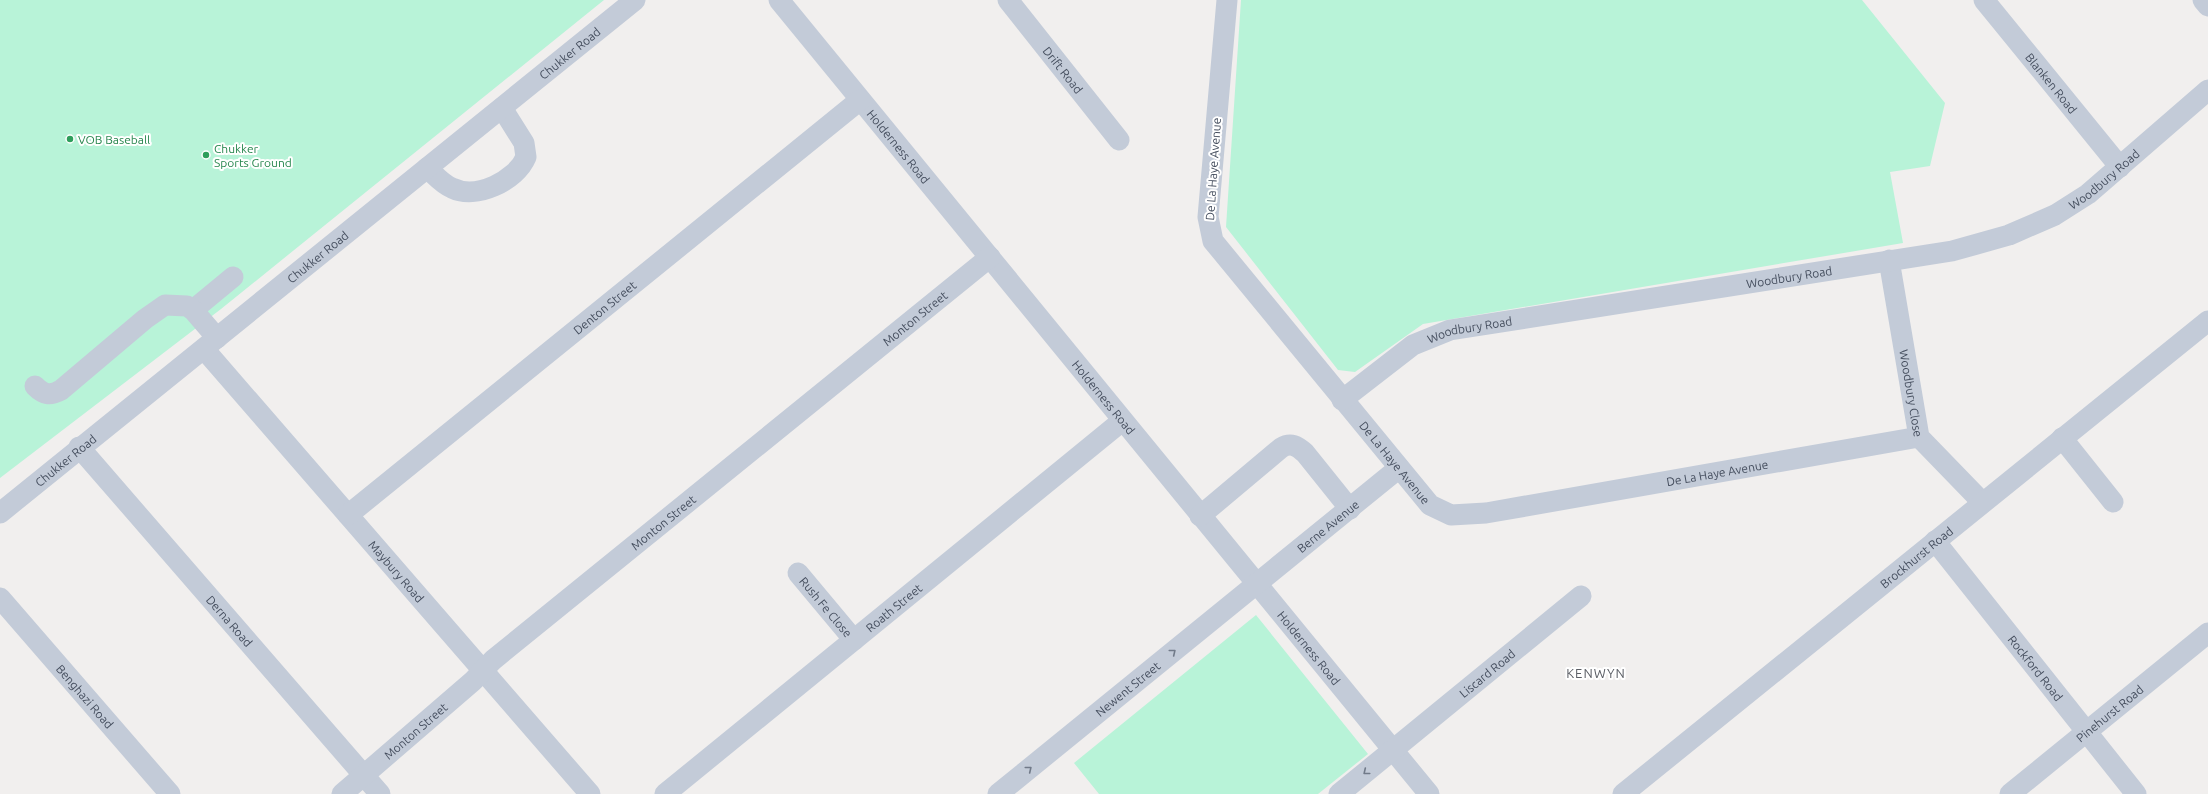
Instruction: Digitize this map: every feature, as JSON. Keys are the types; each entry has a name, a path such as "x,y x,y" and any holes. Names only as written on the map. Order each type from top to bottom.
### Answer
{"street":[{"name":"Chukker Road","path":"0,513 79,447 210,344 635,0"},
{"name":"Holderness Road","path":"779,0 990,257 1122,421 1394,750 1428,794"},
{"name":"Drift Road","path":"1008,0 1119,140"},
{"name":"De La Haye Avenue","path":"1227,0 1208,217 1210,234 1213,241 1342,400 1430,505 1451,515 1486,513 1919,437"},
{"name":"Blanken Road","path":"1984,0 2120,166"},
{"path":"2203,0 2208,6"},
{"name":"Woodbury Road","path":"1342,400 1413,345 1450,330 1952,251 2009,235 2062,211 2088,194 2208,90"},
{"name":"Denton Street","path":"348,515 860,100"},
{"path":"427,168 445,184 463,191 482,191 502,182 518,168 526,157 524,143 502,108"},
{"name":"Monton Street","path":"342,794 483,671 493,660 990,257"},
{"name":"Woodbury Close","path":"1889,260 1919,437 1982,502"},
{"path":"35,386 42,393 49,395 61,390 159,308 165,305 180,305 193,310 233,277"},
{"name":"Maybury Road","path":"193,310 210,344 348,515 590,794"},
{"name":"Brockhurst Road","path":"1624,794 2208,320"},
{"name":"Roath Street","path":"665,794 1122,421"},
{"path":"2062,438 2113,502"},
{"path":"1200,516 1281,448 1291,445 1299,448 1305,453 1350,510"},
{"name":"Derna Road","path":"79,447 380,794"},
{"name":"Berne Avenue","path":"1257,584 1350,510 1399,468"},
{"name":"Rockford Road","path":"1935,542 2136,794"},
{"name":"Rush Fe Close","path":"798,573 854,640"},
{"name":"Newent Street","path":"998,794 1257,584"},
{"name":"Liscard Road","path":"1339,794 1581,596"},
{"name":"Benghazi Road","path":"0,598 170,794"},
{"name":"Pinehurst Road","path":"2010,794 2208,633"}],"green space":[{"name":"Chukker Sports Ground","path":"0,0 604,0 221,309 0,478"},
{"path":"1241,0 1862,0 1945,103 1930,166 1890,172 1903,243 1423,324 1355,372 1338,370 1226,227"},
{"path":"1256,615 1368,754 1318,794 1099,794 1074,763"}],"place":[{"name":"VOB Baseball","path":"70,139"},
{"name":"Chukker Sports Ground","path":"206,155"}],"district":[{"name":"KENWYN","path":"1596,673"}]}
